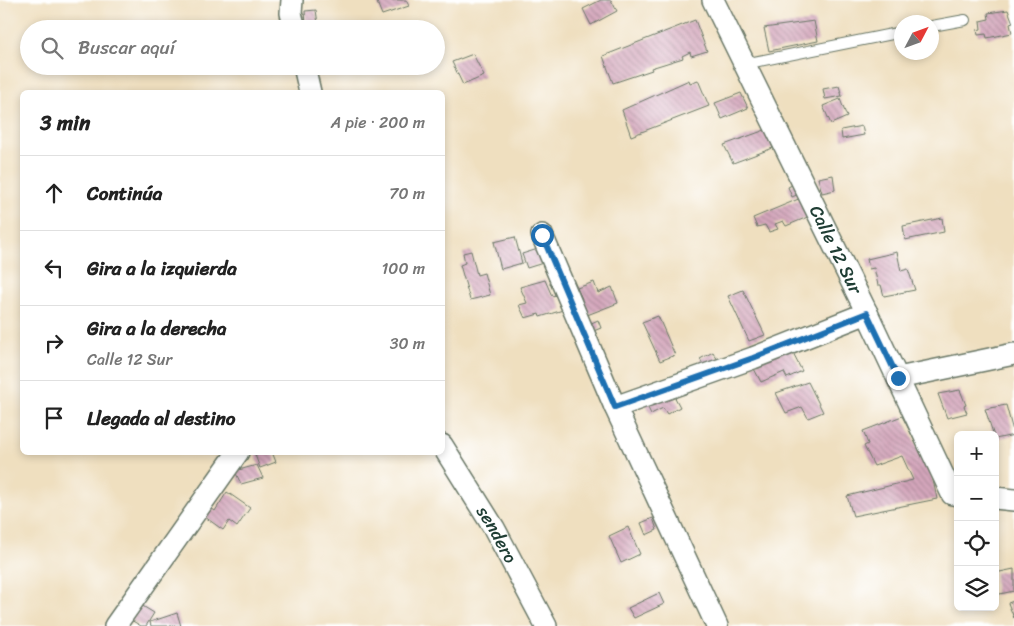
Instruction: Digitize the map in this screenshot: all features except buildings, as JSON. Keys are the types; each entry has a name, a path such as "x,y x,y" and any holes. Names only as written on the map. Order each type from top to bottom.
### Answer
{"street":[{"path":"292,0 293,20"},
{"name":"Calle 12 Sur","path":"713,0 867,313 952,494 954,494"},
{"path":"306,75 310,90"},
{"path":"542,235 615,407 717,626"},
{"path":"615,407 753,358 867,313"},
{"path":"898,378 1014,354"},
{"name":"sendero","path":"445,450 494,528 546,626"},
{"path":"115,626 236,455"},
{"path":"999,498 1014,500"}],"lane":[{"path":"939,25 964,20"},
{"path":"744,64 894,34"}],"route":[{"path":"542,235 615,407 753,358 867,313 898,378"}]}
